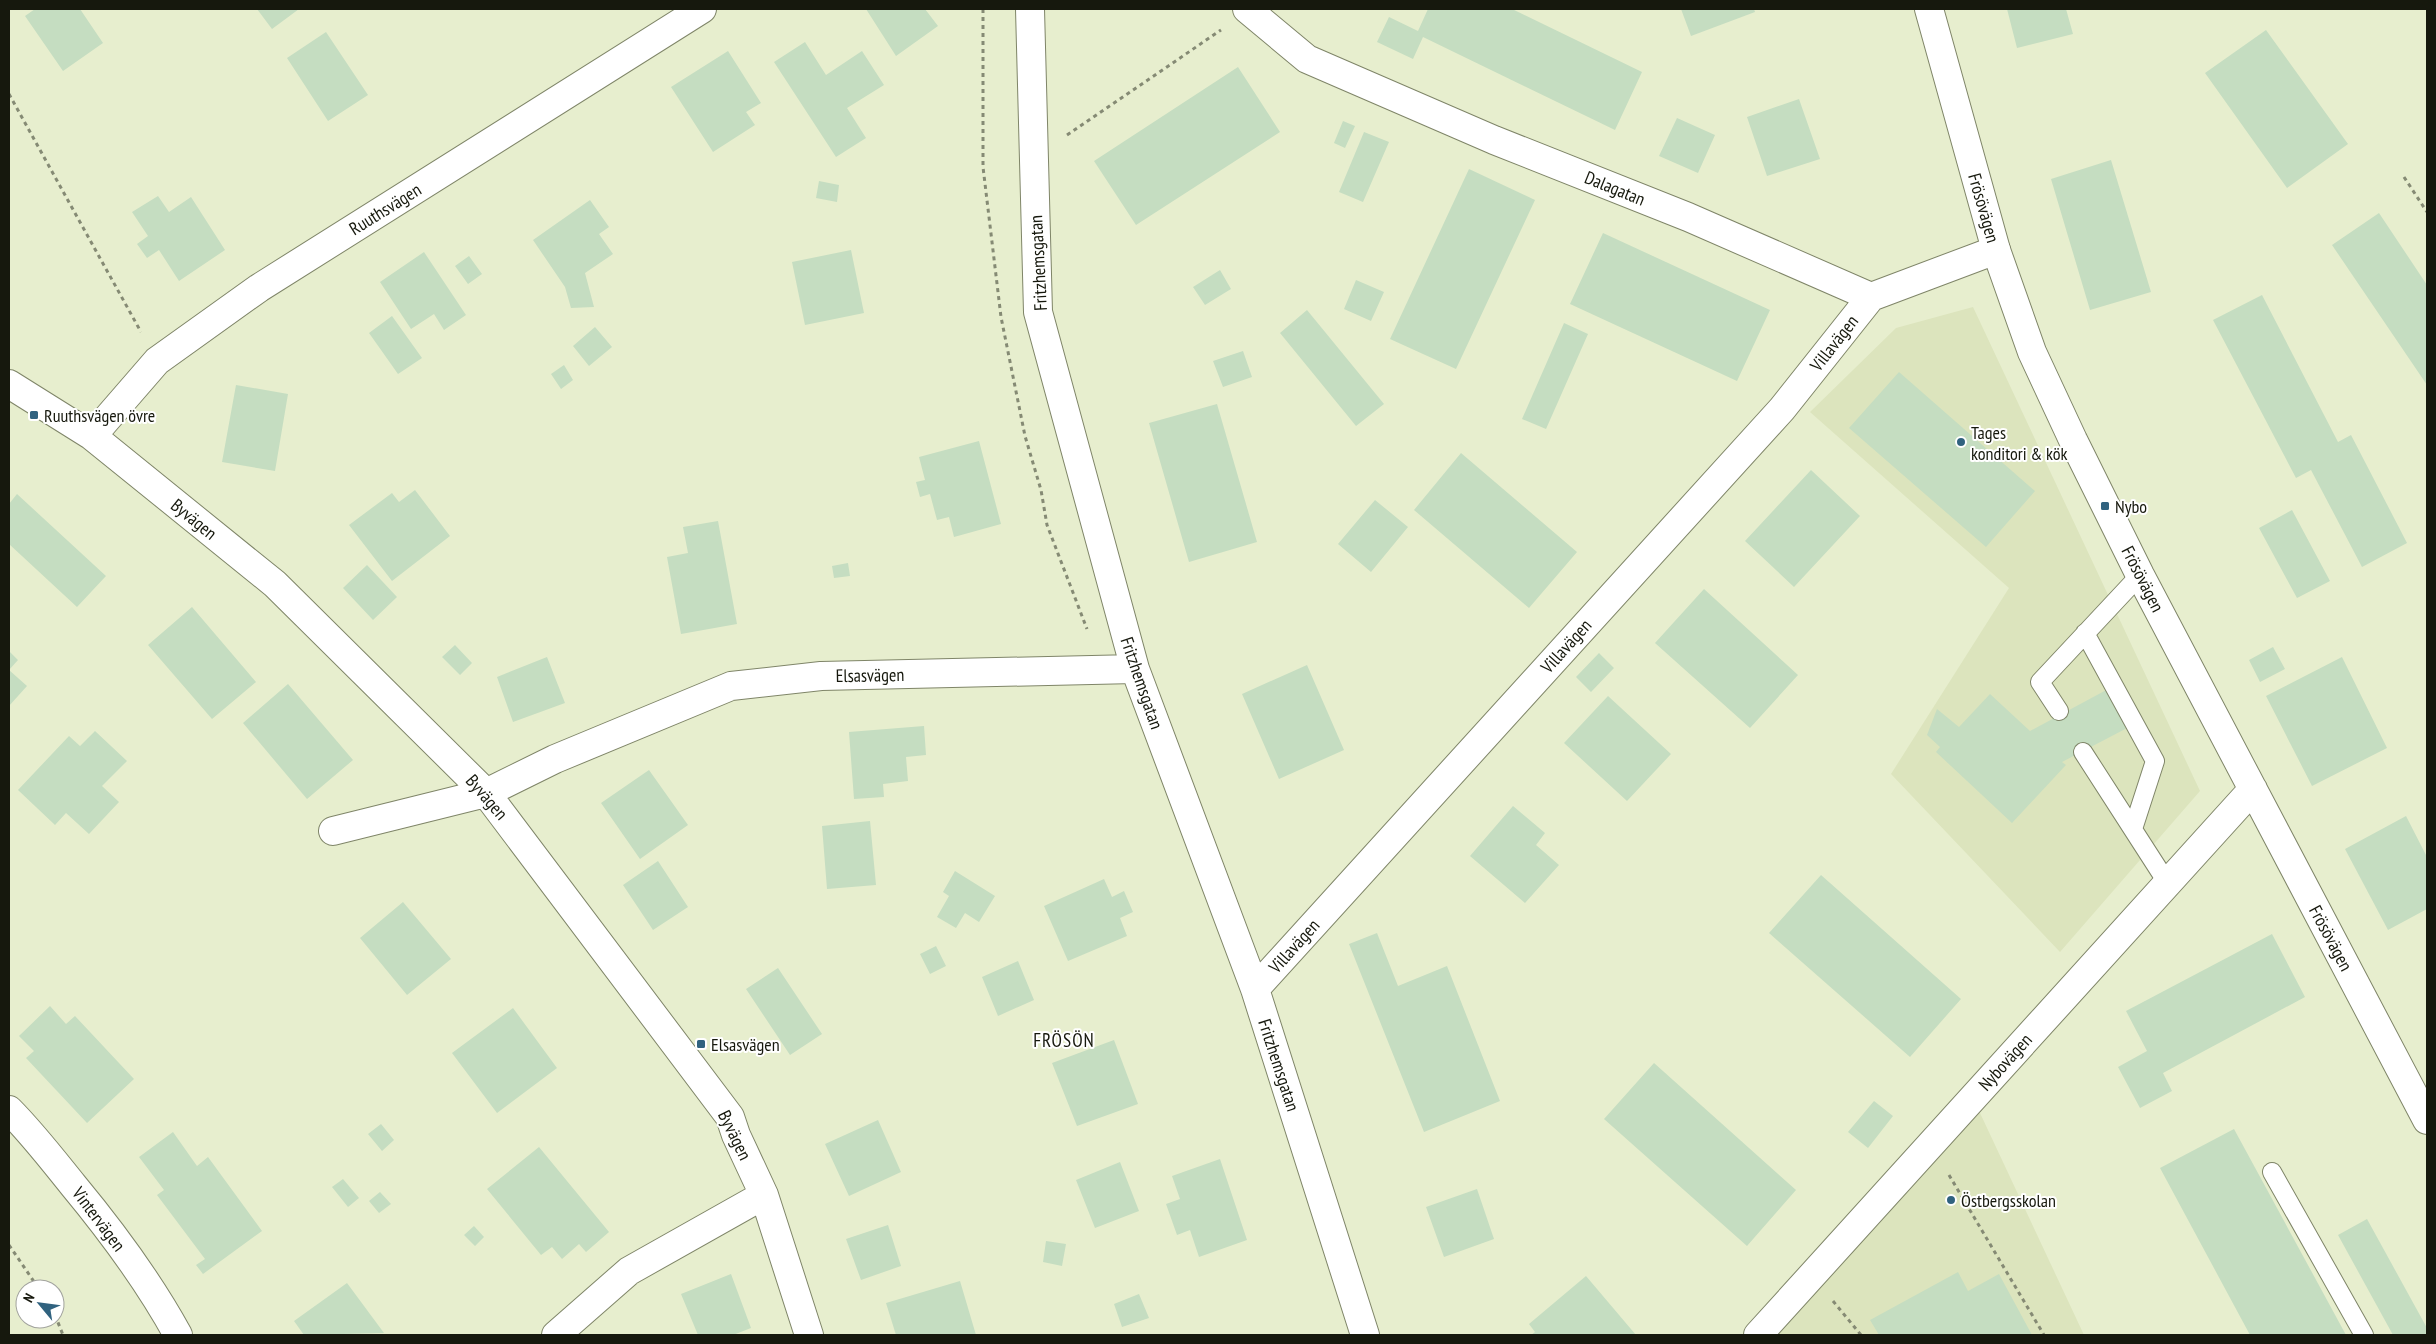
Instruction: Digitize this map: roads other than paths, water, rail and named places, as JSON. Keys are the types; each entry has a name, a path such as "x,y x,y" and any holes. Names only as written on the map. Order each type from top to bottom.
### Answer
{"street":[{"name":"Ruuthsvägen","path":"92,436 157,361 259,288 702,9"},
{"name":"Fritzhemsgatan","path":"1030,9 1038,312 1135,669 1255,989 1365,1335"},
{"name":"Frösövägen","path":"1929,9 1996,250 2032,352 2140,575 2427,1120"},
{"name":"Dalagatan","path":"1237,16 1307,59 1494,140 1688,217 1871,297"},
{"path":"1871,297 1996,250"},
{"name":"Villavägen","path":"1255,989 1782,409 1871,297"},
{"name":"Byvägen","path":"9,384 92,436 275,584 486,793 730,1117 736,1135 764,1195 809,1335"},
{"name":"Elsasvägen","path":"333,830 486,793 555,759 730,686 821,676 1135,669"},
{"name":"Nybovägen","path":"1758,1335 2253,789"},
{"name":"Vintervägen","path":"9,1110 29,1131 103,1221 164,1310 178,1335"},
{"path":"556,1335 629,1271 764,1195"}],"lane":[{"path":"2059,711 2040,682 2140,575"},
{"path":"2085,634 2155,761 2133,829"},
{"path":"2083,752 2168,884"},
{"path":"2272,1172 2364,1335"}],"place":[{"name":"Ruuthsvägen övre","path":"34,415"},
{"name":"Tages konditori & kök","path":"1961,442"},
{"name":"Nybo","path":"2105,506"},
{"name":"Elsasvägen","path":"701,1044"},
{"name":"Östbergsskolan","path":"1951,1200"}],"district":[{"name":"FRÖSÖN","path":"1064,1040"}]}
